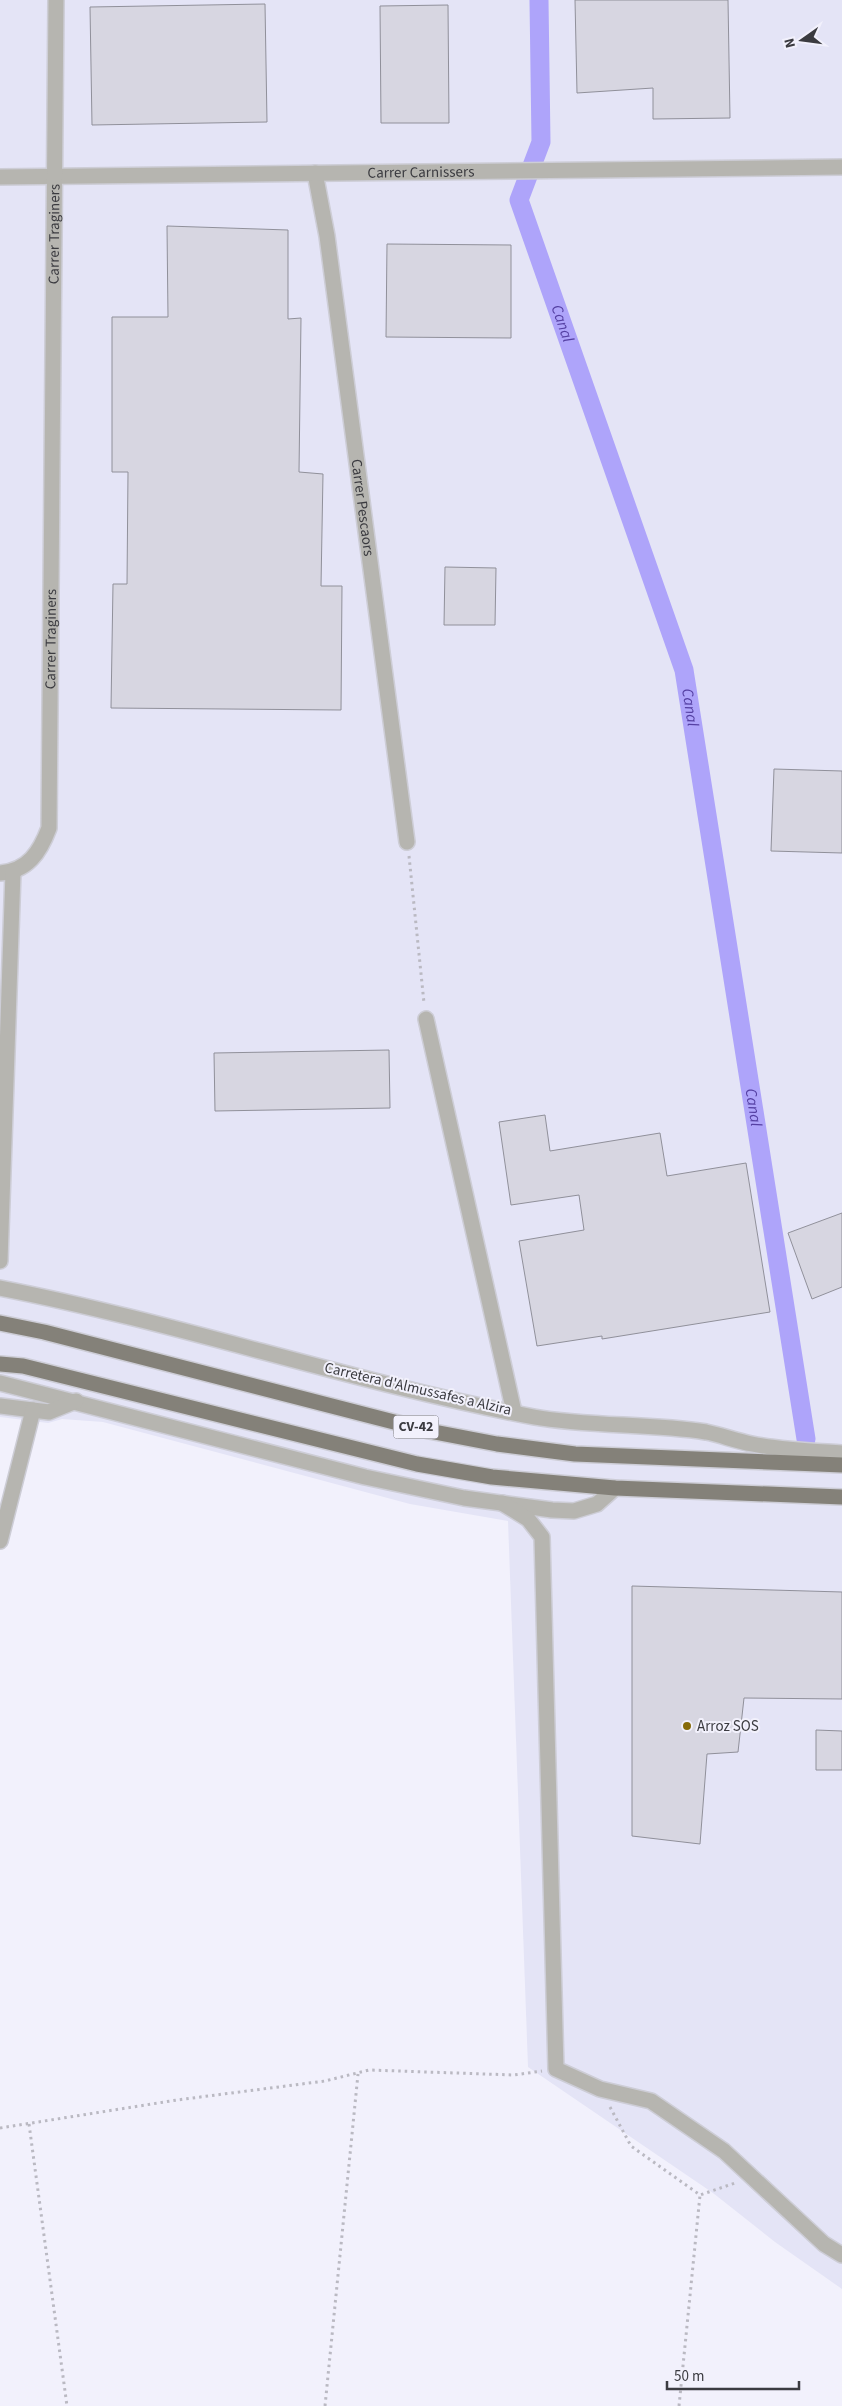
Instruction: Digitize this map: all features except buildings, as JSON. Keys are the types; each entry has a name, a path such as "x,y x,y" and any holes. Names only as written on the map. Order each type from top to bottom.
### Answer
{"main road":[{"name":"CV-42","path":"0,1324 44,1332 429,1430 497,1444 575,1454 842,1465"},
{"name":"CV-42","path":"0,1364 23,1366 417,1464 492,1478 615,1488 842,1497"}],"street":[{"name":"Carrer Traginers","path":"0,1261 7,872 29,864 42,847 49,828 56,0"},
{"name":"Carrer Carnissers","path":"0,177 842,167"},
{"name":"Carrer Pescaors","path":"315,173 327,236 407,842"},
{"path":"426,1019 514,1412"},
{"name":"Carretera d'Almussafes a Alzira","path":"0,1288 160,1325 472,1404 590,1424 658,1426 707,1432 751,1444 792,1450 842,1453"},
{"path":"0,1383 76,1401 365,1477 464,1498 552,1510 574,1511 597,1504 615,1488"},
{"path":"0,1406 49,1412 76,1401"},
{"path":"0,1541 33,1410"},
{"path":"502,1503 528,1519 542,1537 556,2069 600,2089 651,2101 724,2152 824,2244 842,2255"}],"path":[{"path":"407,842 426,1019"},
{"path":"0,2128 177,2100 325,2081 369,2070 514,2075 556,2069"},
{"path":"325,2406 358,2074"},
{"path":"600,2089 631,2146 700,2195"},
{"path":"29,2124 67,2406"},
{"path":"700,2195 752,2176"},
{"path":"679,2406 700,2195"}],"shaded area":[{"path":"0,0 842,0 842,2289 775,2242 713,2193 528,2067 508,1521 410,1504 103,1422 62,1419 48,1423 0,1417"}],"waterway":[{"name":"Canal","path":"539,0 541,142 519,200 684,670 806,1439"}],"place":[{"name":"Arroz SOS","path":"687,1726"}]}
